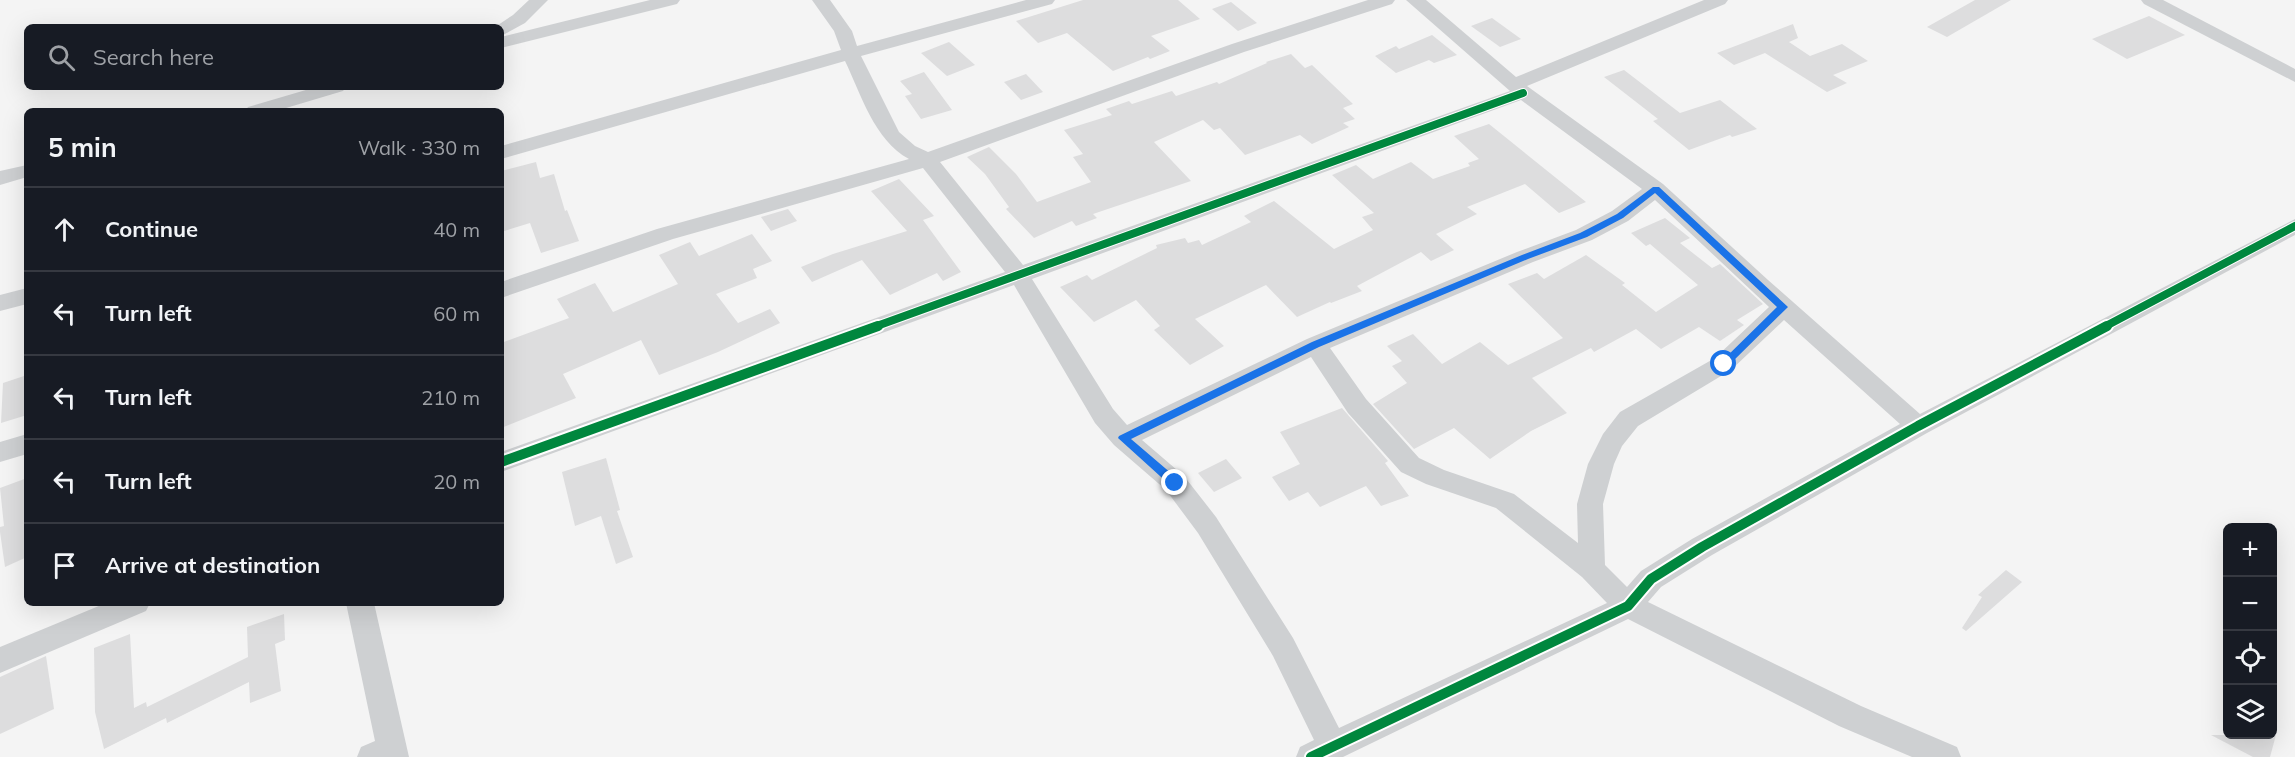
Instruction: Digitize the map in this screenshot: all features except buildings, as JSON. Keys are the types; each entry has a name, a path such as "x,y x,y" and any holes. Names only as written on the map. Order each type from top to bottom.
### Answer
{"street":[{"path":"504,29 519,19 538,0"},
{"path":"504,42 671,0"},
{"path":"821,0 843,31 851,54 891,135 908,150 927,160 1018,275 1104,416 1123,438 1175,483 1207,525 1283,647 1322,751 1628,606 1651,579 1702,547 1918,426 2295,226"},
{"path":"504,152 698,95 1046,0"},
{"path":"504,289 665,234 927,160 1238,48 1386,0"},
{"path":"1415,0 1519,89 1656,189 1783,307 1918,426"},
{"path":"504,461 1018,275 1519,89 1719,0"},
{"path":"2150,0 2295,76"},
{"path":"265,108 326,90"},
{"path":"0,178 24,172"},
{"path":"1123,438 1315,345 1525,257 1584,235 1620,216 1656,189"},
{"path":"0,303 24,297"},
{"path":"1592,569 1590,504 1601,464 1612,441 1629,419 1724,364 1783,307"},
{"path":"1315,345 1358,406 1410,465 1435,477 1505,501 1592,569 1628,606 1850,716 1946,757"},
{"path":"1104,416 1161,419"},
{"path":"0,452 24,445"},
{"path":"0,660 129,606"},
{"path":"361,606 386,754"}],"cycle path":[{"path":"504,461 1523,93"},
{"path":"1311,757 1628,606 1651,579 1702,547 1918,426 2295,226"}],"route":[{"path":"1175,483 1123,438 1315,345 1363,327 1525,257 1584,235 1620,216 1656,189 1783,307 1724,364"}]}
